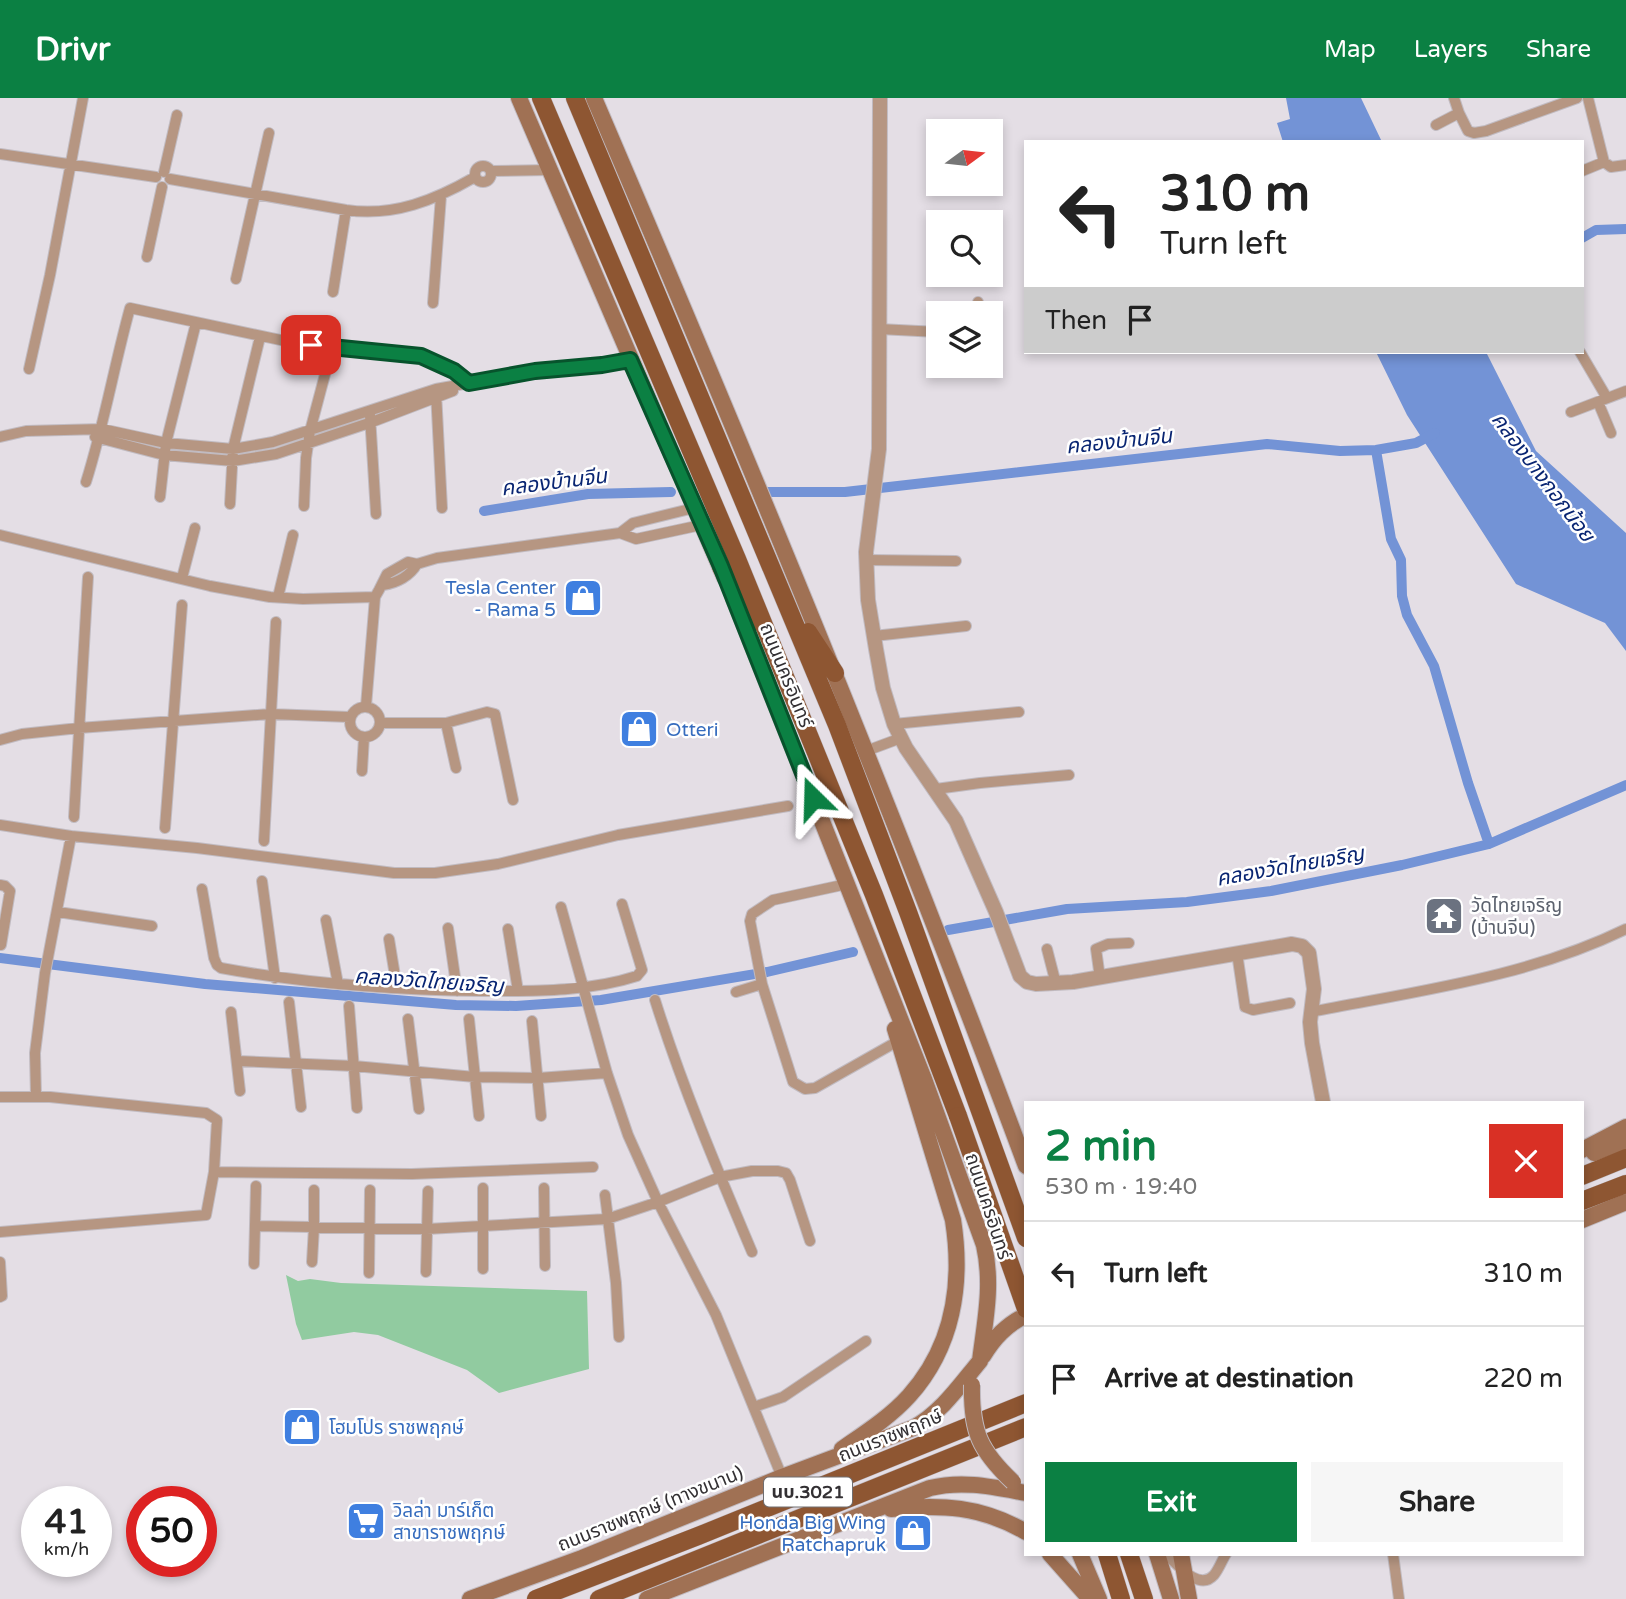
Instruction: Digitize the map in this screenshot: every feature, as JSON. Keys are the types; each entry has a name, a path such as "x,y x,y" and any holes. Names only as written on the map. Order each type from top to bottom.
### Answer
{"main road":[{"name":"ถนนนครอินทร์","path":"519,98 701,525 721,566 924,1079 984,1245 989,1286 980,1361"},
{"name":"ถนนนครอินทร์","path":"541,98 784,674 874,895 958,1116 1024,1303"},
{"name":"ถนนนครอินทร์","path":"575,98 837,725 1024,1232"},
{"path":"594,98 835,673 1024,1161"},
{"path":"721,566 784,674"},
{"path":"784,597 835,673"},
{"path":"829,1459 891,1413 920,1382 947,1335 957,1286 957,1247 953,1220 876,960"},
{"path":"1584,1149 1626,1127"},
{"path":"1014,1134 1024,1151"},
{"path":"1584,1156 1626,1140"},
{"path":"1584,1175 1626,1158"},
{"path":"1585,1213 1626,1184"},
{"path":"1585,1213 1626,1202"},
{"path":"1585,1213 1626,1210"},
{"path":"984,1245 1012,1267 1024,1269"},
{"path":"1021,1488 992,1462 977,1435 972,1410 972,1385 980,1361 993,1339 1012,1322 1024,1316"},
{"name":"ถนนราชพฤกษ์ (ทางขนาน)","path":"470,1599 582,1558 782,1477 895,1436 927,1421 980,1361"},
{"name":"ถนนราชพฤกษ์","path":"536,1599 1024,1403"},
{"name":"นบ.3021","path":"599,1599 1024,1428"},
{"name":"นบ.3021","path":"647,1599 878,1510 911,1494 949,1483 1021,1488"},
{"path":"878,1510 928,1505 966,1509 1004,1520 1024,1531"},
{"path":"1052,1556 1090,1599"},
{"path":"1081,1556 1099,1599"},
{"path":"1090,1573 1091,1556"},
{"path":"1108,1556 1121,1599"},
{"path":"1130,1556 1144,1599"},
{"path":"1158,1556 1171,1599"},
{"path":"1181,1562 1189,1599"}],"street":[{"path":"29,369 83,98"},
{"path":"880,98 878,449 866,560 868,600 883,688 898,731 956,821 996,912 1020,976 1027,982 1056,984 1292,944 1306,948 1314,989 1311,1012 1312,1043 1323,1101"},
{"path":"1454,98 1468,131 1474,133 1577,98"},
{"path":"1588,98 1604,162 1611,167 1626,164"},
{"path":"1436,125 1459,113"},
{"path":"147,257 177,115"},
{"path":"236,279 269,133"},
{"path":"0,154 255,193 346,210 376,212 395,210 441,196 475,177 480,182 486,182 491,177 491,171 550,170"},
{"path":"1584,170 1604,162"},
{"path":"433,303 441,196"},
{"path":"333,292 346,210"},
{"path":"86,482 101,434 113,369 130,308 260,337 332,348 421,356 454,371 469,383"},
{"path":"160,497 165,449 196,323"},
{"path":"878,329 926,331"},
{"path":"230,504 233,455 260,337"},
{"path":"304,506 306,458 332,348"},
{"path":"1581,354 1602,400 1611,433"},
{"path":"0,437 26,431 62,429 101,434 165,449 233,455 276,454 310,437 469,383 535,371 630,360"},
{"path":"1572,412 1626,391"},
{"path":"437,393 442,508"},
{"path":"370,416 376,514"},
{"path":"620,533 633,523 694,508"},
{"path":"366,706 375,597 383,585 393,584 412,572 417,564 437,558 620,533 636,539 701,525"},
{"path":"182,578 195,528"},
{"path":"278,597 293,535"},
{"path":"0,536 210,586 303,599 375,597"},
{"path":"866,560 956,561"},
{"path":"74,817 88,577"},
{"path":"165,828 182,605"},
{"path":"264,841 276,622"},
{"path":"874,636 966,626"},
{"path":"366,706 377,712 380,723 375,733 364,737 352,730 350,717 356,709 366,706"},
{"path":"380,723 446,723 487,712 495,713 513,800"},
{"path":"866,751 898,731 1020,712"},
{"path":"0,740 22,734 174,720 270,714 350,717"},
{"path":"446,723 456,768"},
{"path":"362,771 364,737"},
{"path":"936,789 1069,775"},
{"path":"0,825 71,836 197,848 394,873 435,873 498,864 618,835 788,806"},
{"path":"36,1097 35,1053 45,973 71,836"},
{"path":"262,881 275,978"},
{"path":"847,884 773,900 752,914 750,921 761,981 793,1082 805,1089 814,1088 898,1041"},
{"path":"0,885 10,891 1,945"},
{"path":"202,889 217,965 275,978 397,988 585,990 637,976 642,970 622,904"},
{"path":"561,907 607,1073 628,1135 658,1202 716,1315 782,1477"},
{"path":"58,912 152,926"},
{"path":"326,920 338,984"},
{"path":"447,928 457,990"},
{"path":"508,929 518,991"},
{"path":"1311,1012 1534,965 1626,929"},
{"path":"389,939 397,988"},
{"path":"1100,978 1096,949 1108,944 1129,943"},
{"path":"1047,948 1056,984"},
{"path":"1237,953 1245,1007 1253,1010 1290,1003"},
{"path":"736,992 761,981"},
{"path":"655,1000 668,1043 752,1252"},
{"path":"289,1002 300,1107"},
{"path":"349,1006 357,1108"},
{"path":"232,1012 240,1091"},
{"path":"408,1019 419,1109"},
{"path":"469,1019 479,1116"},
{"path":"532,1021 541,1116"},
{"path":"237,1061 297,1062 475,1077 538,1078 607,1073"},
{"path":"0,1097 36,1097 206,1113 217,1120 214,1172 208,1211 202,1216 0,1232"},
{"path":"214,1172 412,1174 593,1167"},
{"path":"256,1226 427,1229 607,1219 720,1177 752,1171 778,1171 786,1173 810,1241"},
{"path":"254,1264 256,1186"},
{"path":"483,1188 483,1269"},
{"path":"544,1188 545,1266"},
{"path":"312,1262 314,1190"},
{"path":"369,1273 370,1190"},
{"path":"426,1272 428,1191"},
{"path":"605,1195 616,1283 619,1337"},
{"path":"0,1262 0,1297"},
{"path":"754,1407 783,1397 866,1342"},
{"path":"1181,1562 1199,1581 1208,1580 1225,1556"},
{"path":"1393,1556 1399,1599"}],"green space":[{"path":"286,1275 298,1281 310,1279 341,1283 587,1291 589,1369 499,1393 467,1370 378,1335 354,1332 302,1340"}],"water":[{"path":"1286,98 1361,98 1381,140 1282,140 1277,123 1290,119"},
{"name":"คลองบางกอกน้อย","path":"1377,354 1487,354 1536,451 1626,533 1626,651 1605,623 1516,584 1407,415"}],"waterway":[{"path":"1584,237 1596,230 1626,229"},
{"name":"คลองบ้านจีน","path":"768,492 845,492 1267,444 1340,451 1376,450 1416,443 1435,433"},
{"path":"1376,450 1391,539 1401,560 1402,596 1407,615 1434,666 1489,844"},
{"name":"คลองบ้านจีน","path":"484,511 588,494 671,492"},
{"name":"คลองวัดไทยเจริญ","path":"948,930 1067,909 1187,902 1271,891 1402,865 1489,844 1626,785"},
{"name":"คลองวัดไทยเจริญ","path":"0,958 205,984 456,1005 516,1006 601,1000 767,972 853,952"}],"place":[{"name":"Tesla Center - Rama 5","path":"583,598"},
{"name":"Otteri","path":"639,729"},
{"name":"วัดไทยเจริญ (บ้านจีน)","path":"1444,916"},
{"name":"โฮมโปร ราชพฤกษ์","path":"302,1427"},
{"name":"วิลล่า มาร์เก็ต สาขาราชพฤกษ์","path":"366,1521"},
{"name":"Honda Big Wing Ratchapruk","path":"913,1533"}],"route":[{"path":"311,345 421,356 454,371 469,383 535,371 630,360 721,566 813,798"}]}
